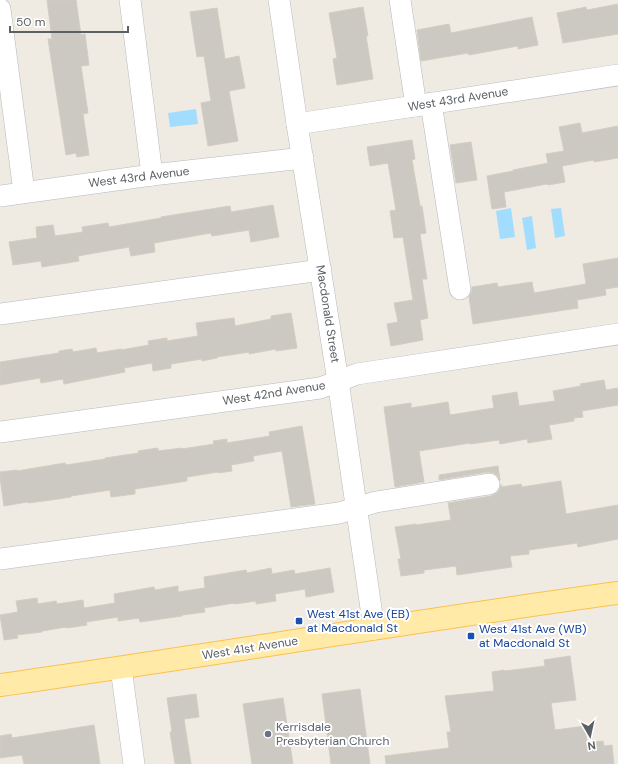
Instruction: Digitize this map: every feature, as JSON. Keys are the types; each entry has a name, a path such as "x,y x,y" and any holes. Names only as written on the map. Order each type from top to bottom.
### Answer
{"main road":[{"name":"West 41st Avenue","path":"0,685 121,668 492,610 618,593"}],"street":[{"path":"130,0 152,175"},
{"name":"Macdonald Street","path":"279,0 338,381 374,629"},
{"path":"400,0 423,105 460,290"},
{"path":"0,10 24,192"},
{"name":"West 43rd Avenue","path":"297,124 618,75"},
{"name":"West 43rd Avenue","path":"0,196 152,175 303,158"},
{"path":"0,314 321,270"},
{"name":"West 42nd Avenue","path":"0,432 318,389 357,374 618,334"},
{"path":"0,559 339,513 376,502 489,484"},
{"path":"121,668 134,764"}],"water":[{"path":"196,109 198,124 170,127 168,113"},
{"path":"511,208 515,237 500,239 496,211"},
{"path":"561,208 565,236 555,238 551,209"},
{"path":"532,216 536,248 527,250 522,218"}],"building":[{"path":"47,0 76,0 81,35 85,34 89,65 81,66 88,113 83,114 89,155 77,157 76,153 66,155 48,39 52,39"},
{"path":"618,4 618,34 563,43 557,13 586,7 587,10"},
{"path":"363,7 373,79 337,85 333,59 337,58 329,13"},
{"path":"217,8 225,59 239,56 245,88 229,91 238,141 208,146 201,103 211,101 204,56 197,57 190,12"},
{"path":"532,17 538,45 518,49 518,46 469,55 468,53 421,61 417,30 449,24 451,33"},
{"path":"580,123 582,133 618,126 618,158 594,162 594,160 562,166 565,182 504,192 506,207 492,209 487,176 548,163 546,154 564,151 559,127"},
{"path":"412,140 415,159 412,160 426,233 420,234 427,279 422,279 428,318 420,320 423,340 391,346 387,324 398,322 394,303 413,300 403,237 394,238 390,211 396,210 388,163 370,166 367,147"},
{"path":"471,142 477,180 456,183 450,145"},
{"path":"273,205 279,237 251,242 249,230 212,236 211,233 154,243 155,252 131,256 129,247 78,256 79,261 42,267 41,261 13,265 9,242 37,238 36,227 53,225 55,236 83,232 82,227 108,223 109,227 230,206 231,212"},
{"path":"618,258 618,287 605,289 606,295 577,300 578,308 473,324 469,297 472,287 497,283 498,287 532,282 534,293 586,284 583,264"},
{"path":"291,313 297,348 276,351 276,349 249,354 249,352 202,361 202,359 171,364 171,368 153,371 152,363 124,368 125,372 64,384 63,379 41,383 40,378 0,385 0,362 59,353 59,351 72,349 73,352 96,348 97,353 121,350 149,345 148,341 167,338 167,341 198,336 196,323 234,318 235,326 271,319 271,316"},
{"path":"604,380 606,390 618,388 618,405 582,411 583,417 574,418 574,421 549,425 552,439 528,443 527,439 500,444 499,440 419,451 424,482 395,487 384,407 411,403 411,408 448,402 450,415 494,408 492,396 517,392 519,406 555,401 553,391"},
{"path":"302,426 315,504 291,507 282,451 253,456 254,461 231,465 232,471 187,477 187,481 135,489 135,494 111,497 110,490 4,506 0,472 17,471 65,463 66,465 139,453 138,451 158,448 158,451 182,449 214,444 213,441 227,439 227,443 270,436 269,432"},
{"path":"498,466 500,480 494,473 488,472 439,480 439,475"},
{"path":"561,481 566,514 618,505 618,539 578,547 577,543 529,550 529,554 510,556 512,567 457,575 456,566 424,570 424,573 401,576 398,559 401,559 395,527 451,520 448,503 491,496 497,493 501,484 501,487 521,484 522,487"},
{"path":"271,568 272,574 294,570 295,574 330,568 334,592 306,597 305,589 275,594 276,601 256,604 256,601 234,603 204,608 205,612 140,622 139,618 118,621 118,617 86,622 87,625 17,635 18,638 4,640 0,615 18,612 16,601 37,598 38,604 56,601 57,604 83,600 84,608 115,603 114,594 154,587 155,590 178,586 178,592 205,588 204,577 246,570 247,573"},
{"path":"570,656 576,700 551,703 555,730 585,726 587,743 603,741 604,746 612,745 614,764 386,764 385,756 449,748 447,732 451,732 445,696 494,691 492,672 545,666 544,660"},
{"path":"360,689 370,764 331,764 322,694"},
{"path":"196,694 199,717 184,719 191,764 175,764 167,698"},
{"name":"Kerrisdale Presbyterian Church","path":"283,698 293,764 252,764 243,704"},
{"path":"94,725 100,764 24,764 22,755 0,758 0,736 11,734 12,738"}],"place":[{"name":"West 41st Ave (EB) at Macdonald St","path":"299,621"},
{"name":"West 41st Ave (WB) at Macdonald St","path":"471,636"},
{"name":"Kerrisdale Presbyterian Church","path":"268,734"}]}
